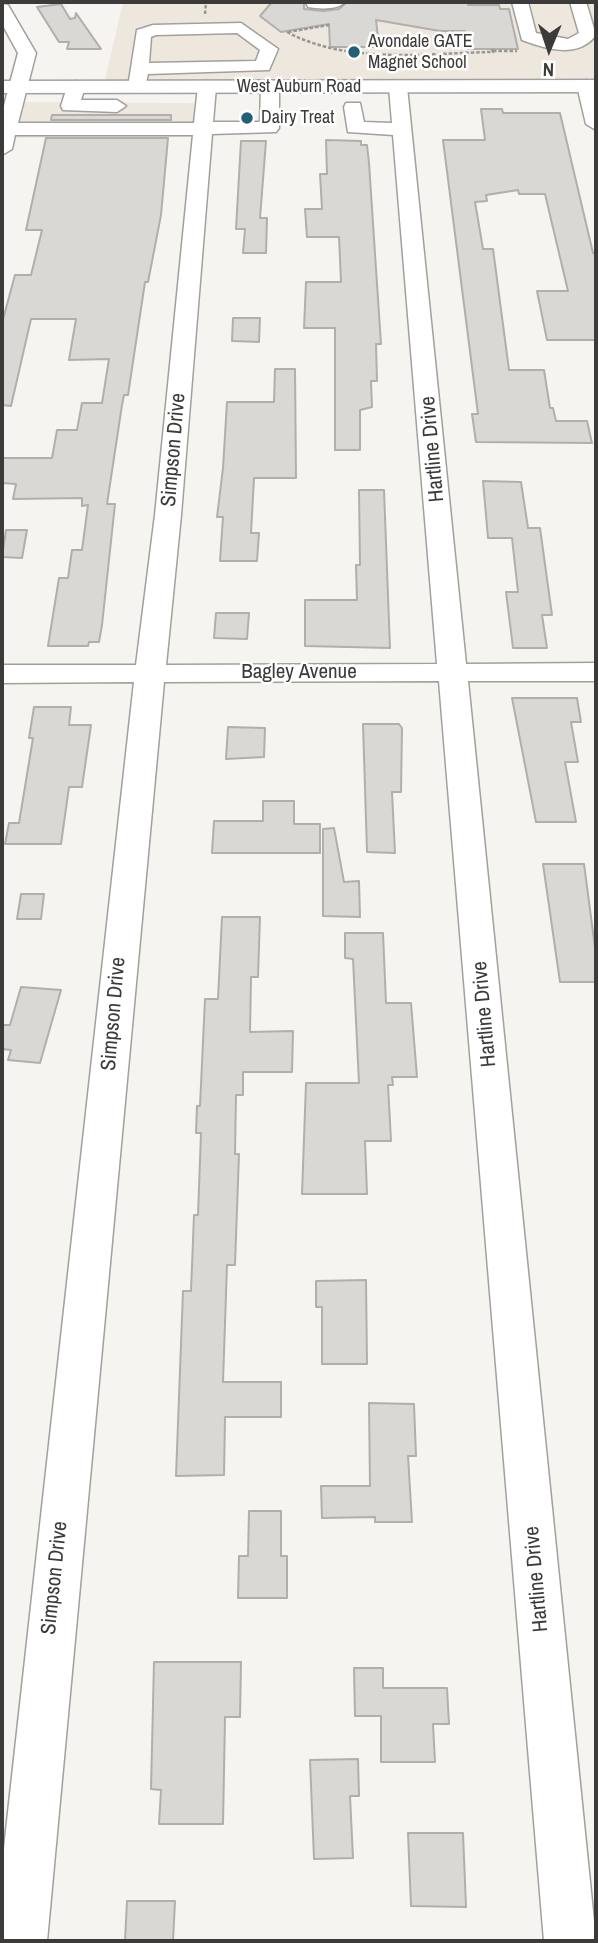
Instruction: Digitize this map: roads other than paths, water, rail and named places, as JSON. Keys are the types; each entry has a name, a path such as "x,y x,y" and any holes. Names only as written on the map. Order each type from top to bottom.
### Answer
{"main road":[{"name":"West Auburn Road","path":"11,87 76,87 138,78 221,113 270,95 398,87 591,86"}],"street":[{"path":"314,3 337,2"},
{"path":"520,2 528,36 556,44 578,43 588,34 578,2"},
{"path":"2,151 9,129 11,87 27,53 4,17"},
{"path":"156,21 241,28 269,49 263,66 138,78 143,34 156,21"},
{"path":"591,86 596,124"},
{"path":"9,129 221,113 270,95 269,128 221,113 70,106 76,87"},
{"name":"Hartline Drive","path":"398,87 571,1941"},
{"path":"353,107 355,128 402,129"},
{"name":"Simpson Drive","path":"20,1941 130,848 221,113"},
{"name":"Bagley Avenue","path":"2,674 596,672"}],"place":[{"name":"Avondale GATE Magnet School","path":"354,52"},
{"name":"Dairy Treat","path":"247,118"}]}
